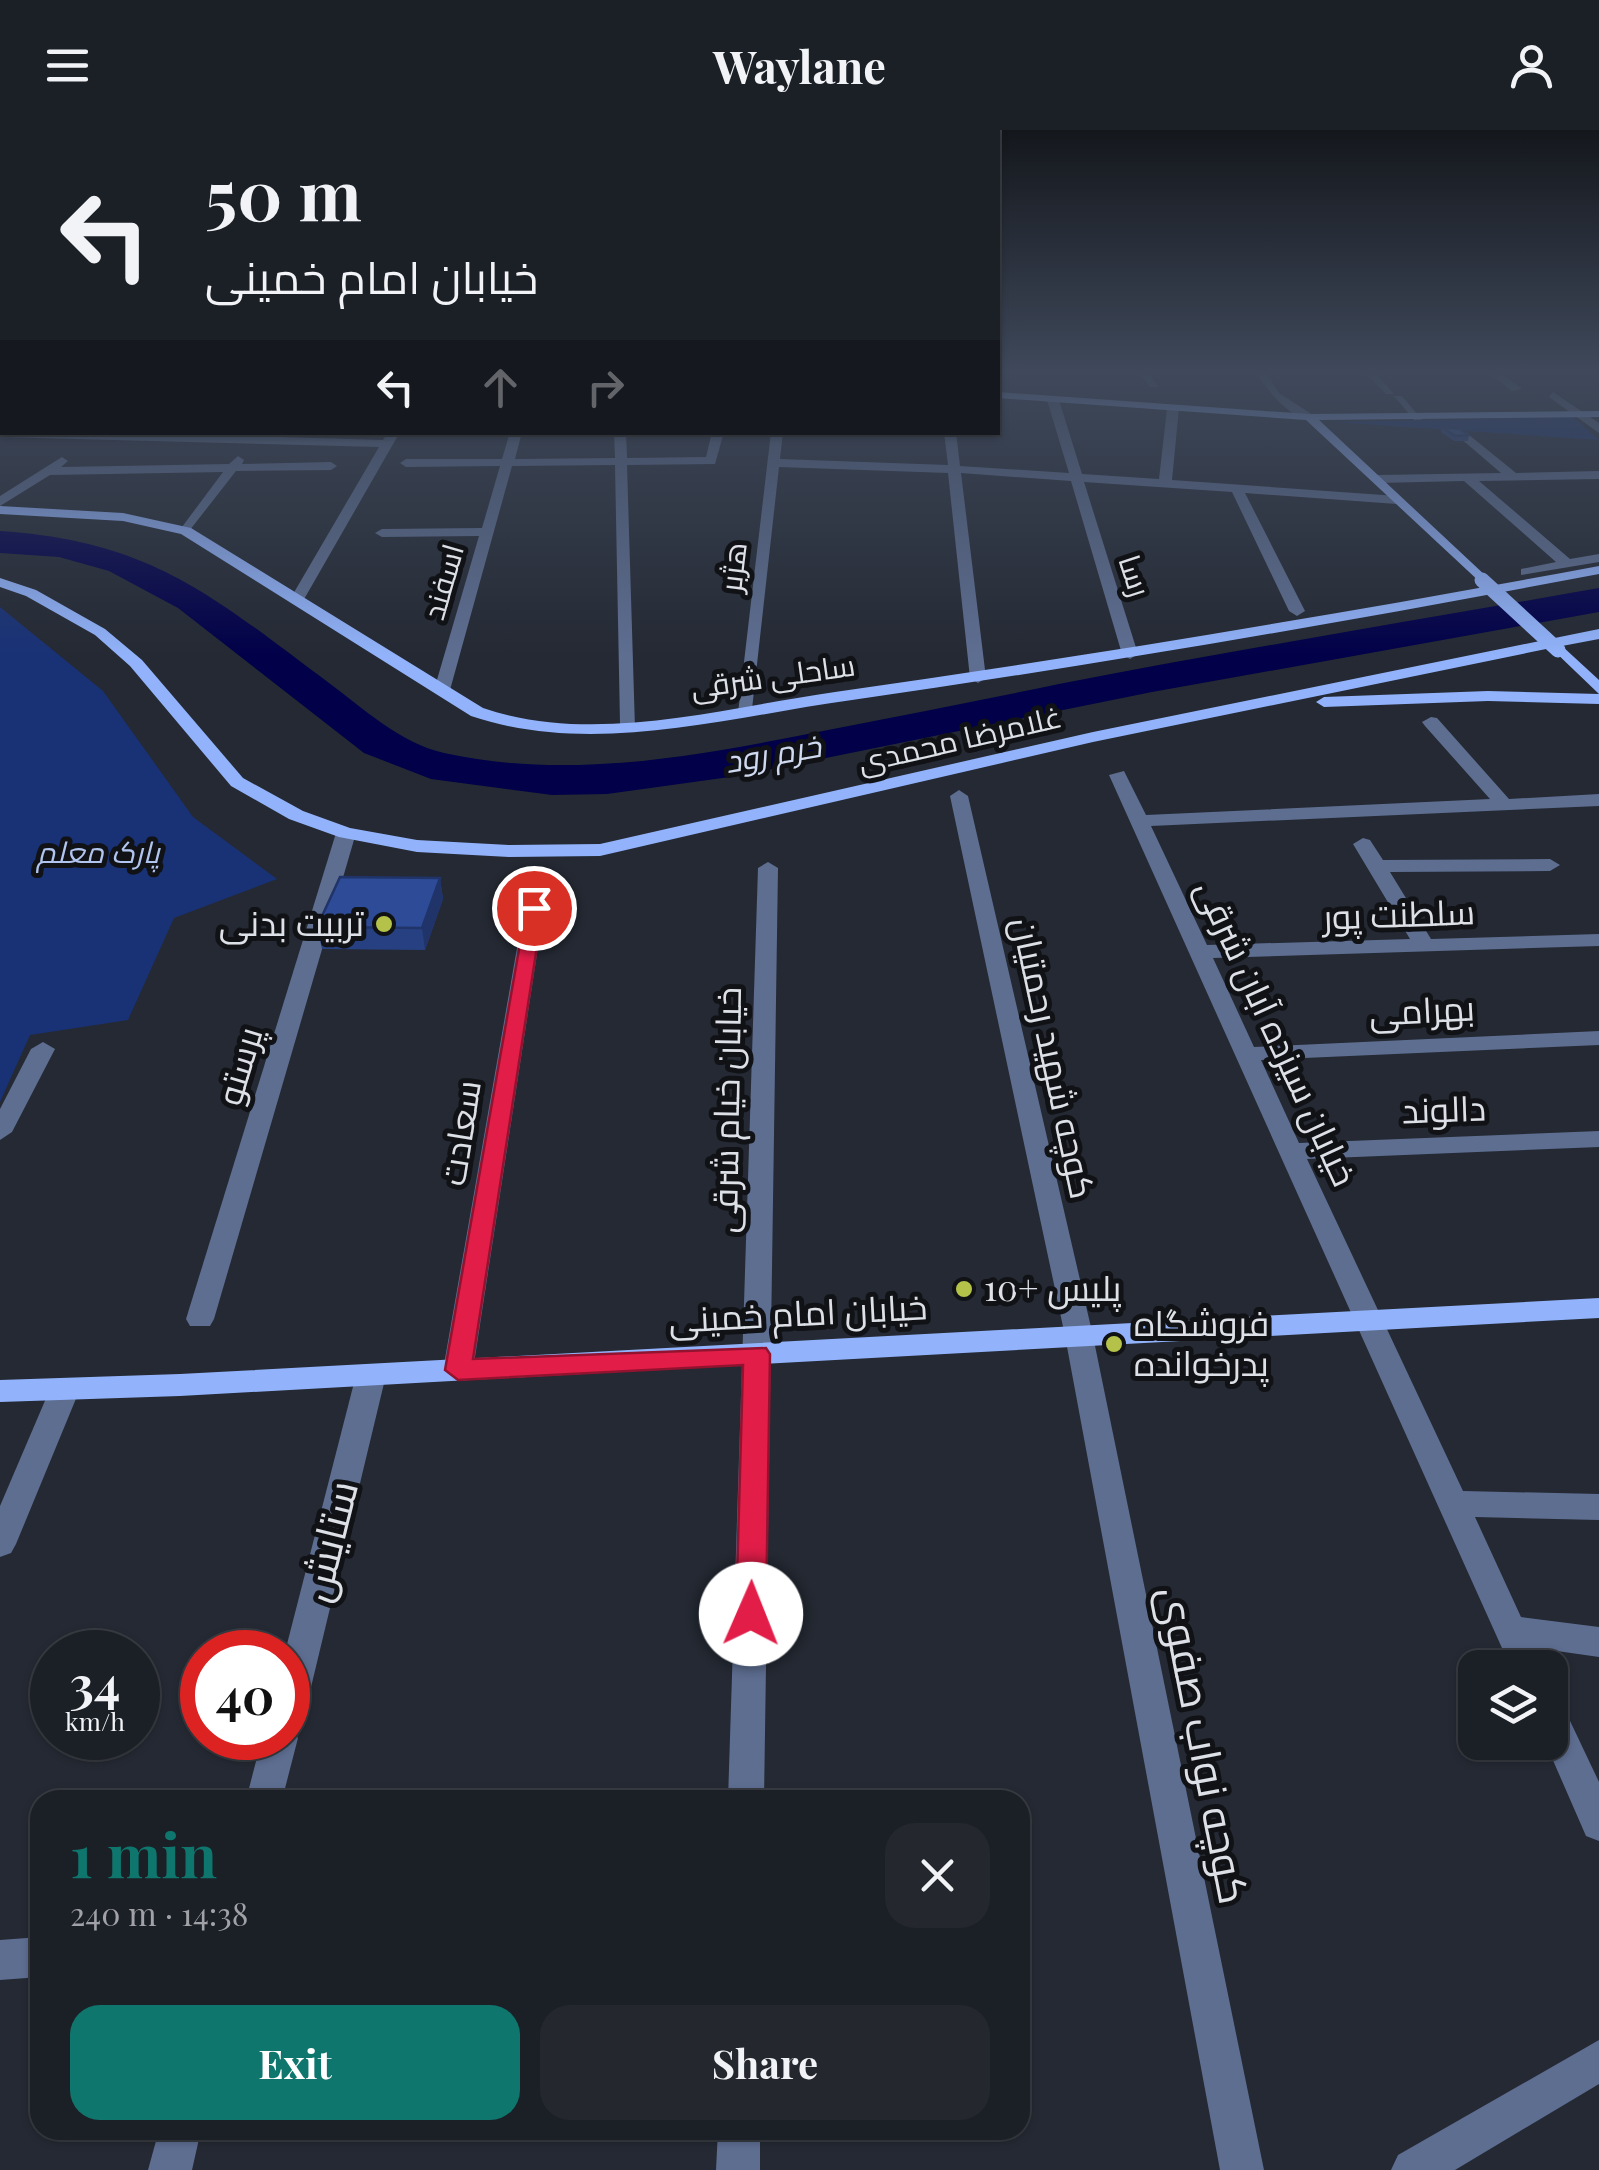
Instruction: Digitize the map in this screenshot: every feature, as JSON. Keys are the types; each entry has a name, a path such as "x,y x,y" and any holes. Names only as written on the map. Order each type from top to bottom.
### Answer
{"main road":[{"path":"1364,466 1599,689"},
{"name":"ساحلی شرقی","path":"0,510 123,517 186,532 498,722 531,728 630,724 978,678 1599,570"},
{"path":"1206,641 1231,624 1482,580"},
{"name":"غلامرضا محمدی","path":"0,582 31,593 110,641 136,663 237,782 296,815 346,833 417,846 600,850 1249,705 1599,634"},
{"path":"1249,705 1488,696 1599,698"},
{"name":"خیابان امام خمینی","path":"0,1391 371,1375 1599,1308"}],"street":[{"path":"0,502 55,466"},
{"path":"48,471 321,466"},
{"path":"296,601 374,466"},
{"name":"اسفند","path":"442,690 507,466"},
{"path":"621,466 630,724"},
{"name":"هژبر","path":"744,709 774,466"},
{"path":"871,466 1398,500"},
{"name":"رسا","path":"1071,466 1130,654"},
{"path":"1166,484 1168,466"},
{"path":"1501,466 1513,476"},
{"path":"186,532 232,468"},
{"path":"955,469 978,678"},
{"path":"1582,475 1599,488"},
{"path":"1378,479 1599,475"},
{"path":"1467,478 1567,564"},
{"path":"1236,488 1298,611"},
{"path":"382,533 486,532"},
{"path":"1526,572 1599,558"},
{"path":"1431,722 1504,803"},
{"name":"خیابان سیزده آبان شرقی","path":"1118,775 1520,1650"},
{"name":"کوچه شهید رحمتیان","path":"960,796 1079,1336"},
{"path":"1140,821 1599,800"},
{"name":"پرستو","path":"200,1319 346,833"},
{"path":"1362,844 1426,948"},
{"path":"1374,866 1550,865"},
{"name":"خیابان خیام شرقی","path":"746,1790 768,868"},
{"name":"سعادت","path":"458,1370 534,908"},
{"name":"سلطنت پور","path":"1200,952 1599,940"},
{"name":"بهرامی","path":"1248,1054 1599,1038"},
{"path":"0,1132 43,1050"},
{"name":"دالوند","path":"1292,1150 1599,1138"},
{"name":"کوچه نواب صفوی","path":"1079,1336 1242,2170"},
{"name":"ستایش","path":"307,1630 371,1375"},
{"path":"0,1544 65,1388"},
{"path":"1454,1504 1599,1506"},
{"path":"1511,1630 1599,1642"},
{"path":"1568,1755 1599,1823"},
{"path":"267,1790 274,1760"},
{"path":"0,1960 30,1958"},
{"path":"1413,2170 1599,2060"},
{"path":"170,2170 178,2140"},
{"path":"738,2170 739,2140"}],"green space":[{"name":"پارک معلم","path":"0,607 103,691 193,817 277,879 174,918 128,1020 30,1035 0,1102"}],"building":[{"path":"340,877 440,878 422,928 317,927"}],"waterway":[{"name":"خرم رود","path":"0,542 61,546 122,563 192,600 380,743 431,765 552,781 607,780 737,762 1152,679 1599,600"}],"place":[{"name":"تربیت بدنی","path":"384,924"},
{"name":"پلیس +10","path":"964,1289"},
{"name":"فروشگاه پدرخوانده","path":"1114,1344"}],"route":[{"path":"534,908 458,1370 757,1354 751,1614"}]}
